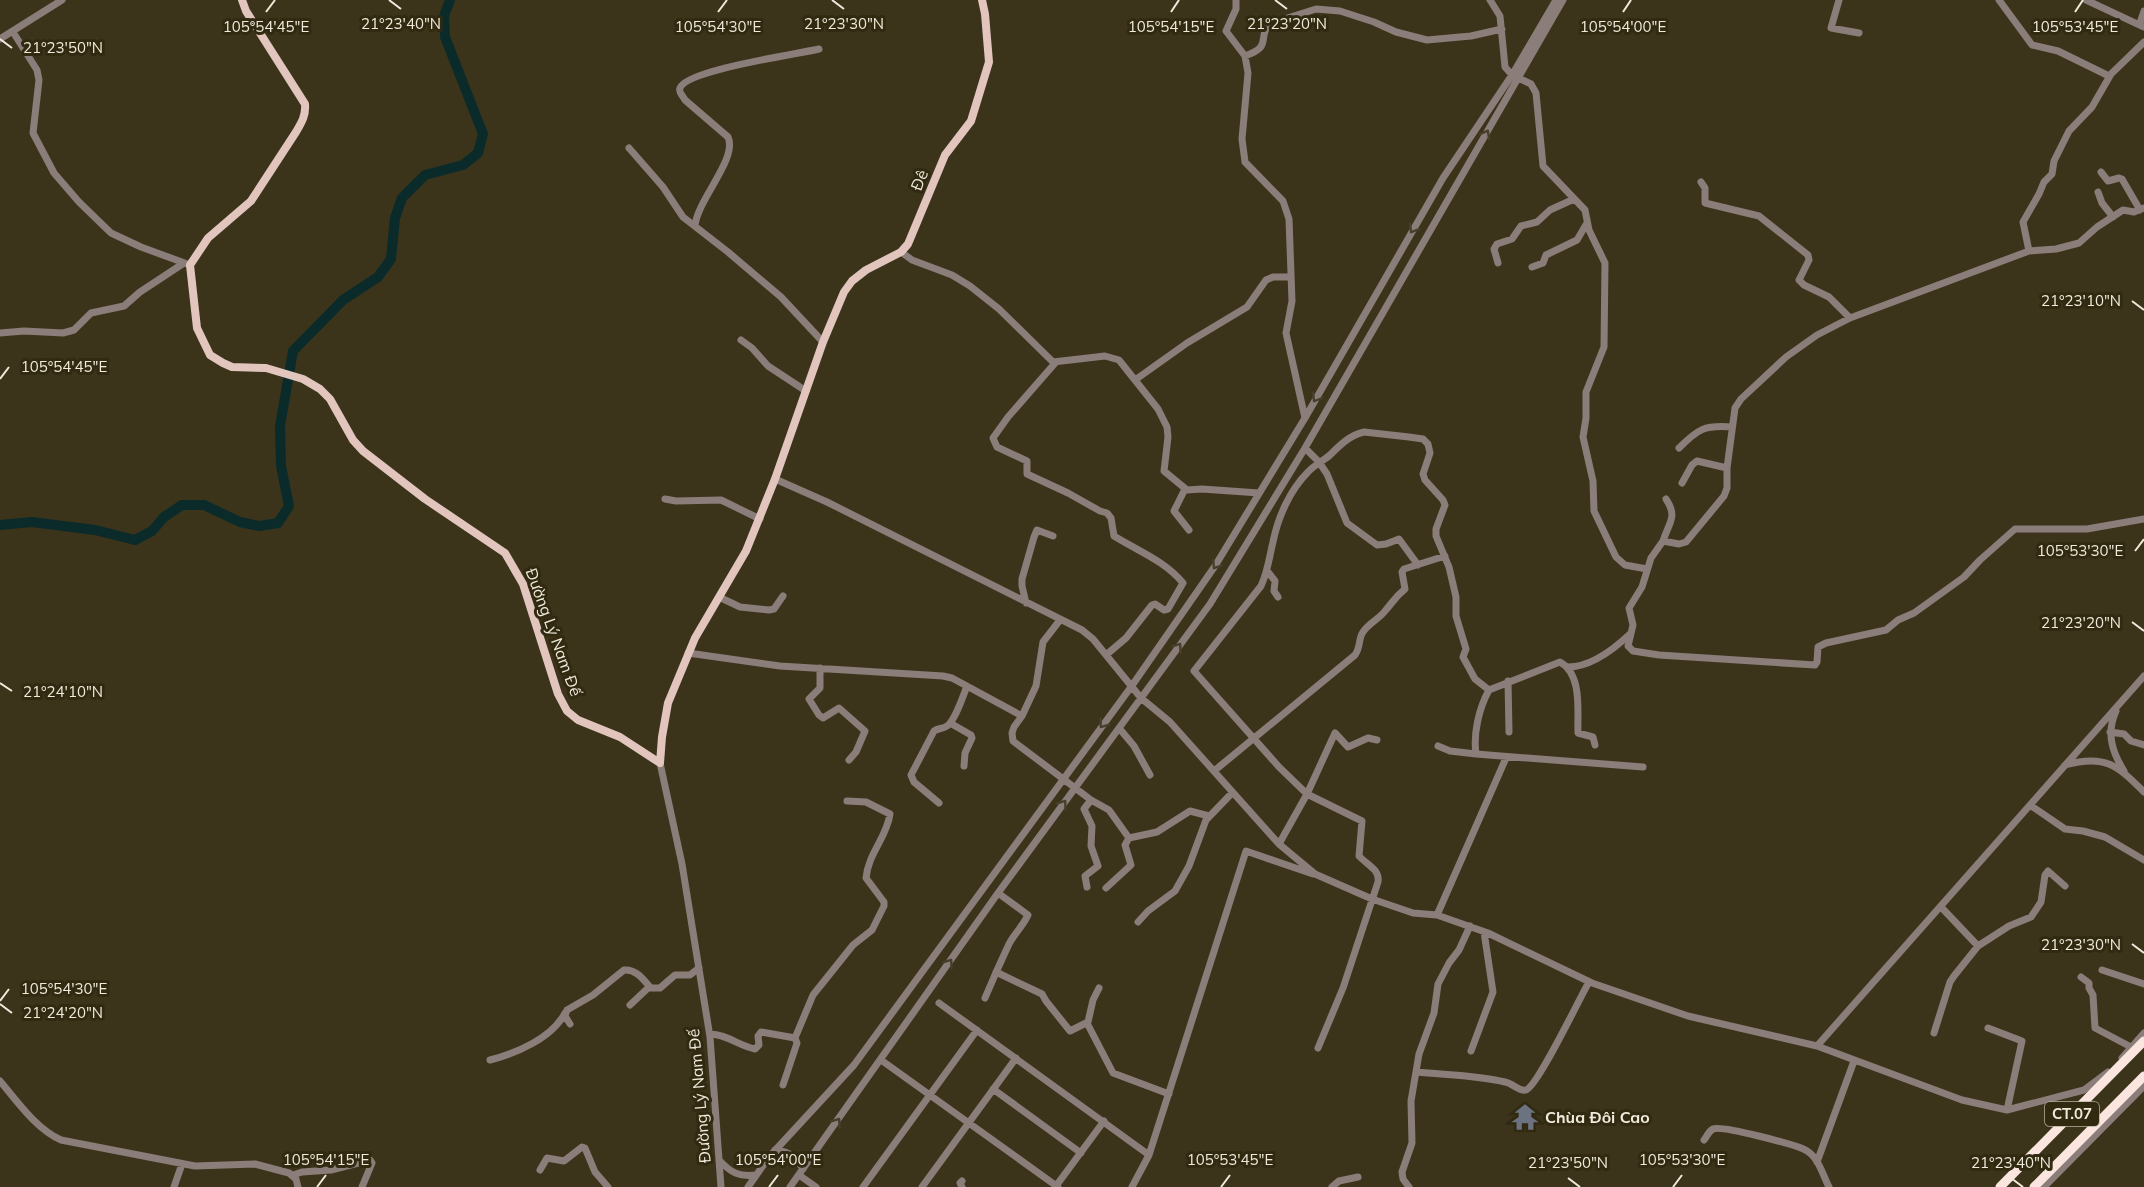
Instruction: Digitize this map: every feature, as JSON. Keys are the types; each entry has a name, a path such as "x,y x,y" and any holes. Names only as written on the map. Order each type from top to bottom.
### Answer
{"highway":[{"name":"CT.07","path":"2000,1187 2144,1041"},
{"name":"CT.07","path":"2034,1187 2144,1076"}],"main road":[{"path":"187,264 208,238 251,201 304,116 304,104 246,12 242,0"},
{"name":"Đê","path":"901,252 914,234 945,155 971,122 989,62 982,0"},
{"path":"660,763 666,711 688,653 746,551 760,519 823,342 844,292 852,281 866,270 901,252"},
{"name":"Đường Lý Nam Đế","path":"187,264 197,328 210,354 232,367 269,369 303,379 325,393 353,440 363,451 425,498 505,553 523,584 558,694 567,711 578,720 620,737 660,763"}],"street":[{"path":"0,39 62,0"},
{"path":"1236,0 1236,9 1226,31 1245,56 1249,80 1242,130 1243,156 1248,168 1277,195 1287,210 1292,301 1286,326 1287,342 1305,418"},
{"path":"1490,0 1499,13 1505,67 1515,76 1531,84 1536,93 1543,166 1585,210 1587,223 1604,259 1606,268 1604,347 1586,392 1586,418 1582,437 1593,481 1594,511 1616,557 1620,562 1647,569"},
{"path":"790,1187 998,893 1210,604 1305,448 1457,185 1556,0"},
{"path":"748,1187 775,1150 854,1065 914,986 1131,687 1215,566 1305,418 1443,178 1515,76 1563,0"},
{"path":"1839,0 1831,28 1859,33"},
{"path":"1999,0 2032,45 2058,51 2109,76"},
{"path":"2086,0 2142,25 2144,11"},
{"path":"1245,56 1258,50 1263,43 1269,24 1316,9 1340,11 1396,32 1426,40 1471,36 1502,29"},
{"path":"14,32 37,70 39,80 33,133 54,173 79,202 111,233 187,264"},
{"path":"2030,251 2023,226 2024,219 2044,183 2052,174 2054,161 2069,131 2092,107 2109,76 2144,42"},
{"path":"695,226 696,216 724,163 730,146 728,137 685,100 679,90 682,84 699,75 721,69 819,49"},
{"path":"629,148 663,187 679,212 781,297 823,342"},
{"path":"1663,541 1683,544 1716,508 1726,492 1732,427 1737,404 1786,357 1812,338 1850,318 2030,251 2056,249 2075,244 2123,210 2131,212 2142,209 2122,179 2119,177 2108,181 2101,172"},
{"path":"1701,182 1705,188 1705,203 1759,216 1808,255 1809,260 1800,277 1801,283 1829,297 1850,318"},
{"path":"2098,192 2104,206 2113,217"},
{"path":"1498,263 1495,245 1512,239 1515,231 1521,226 1540,221 1547,212 1574,199"},
{"path":"1532,267 1543,263 1546,255 1577,240 1587,223"},
{"path":"901,252 912,260 952,275 970,286 999,309 1029,340 1056,362 1080,358 1112,357 1119,360 1158,409 1167,427 1165,473 1185,489 1259,493"},
{"path":"0,333 24,331 63,333 74,330 91,313 124,306 140,292 187,264"},
{"path":"1135,380 1187,343 1247,307 1266,280 1273,277 1290,277"},
{"path":"741,340 752,348 768,366 806,391"},
{"path":"1056,362 1008,417 993,438 997,447 1027,461 1027,474 1068,493 1100,512 1107,513 1111,518 1113,536 1170,569 1183,582 1168,609 1164,610 1155,604 1152,605 1126,638 1106,655"},
{"path":"1679,448 1705,427 1732,427"},
{"path":"1318,1048 1343,988 1379,875 1359,856 1362,821 1307,794 1279,767 1194,671 1252,598 1268,572 1276,529 1288,500 1307,472 1339,444 1361,432 1426,441 1430,453 1424,477 1445,505 1436,533 1456,597 1456,616 1465,646 1463,657 1475,680 1489,690"},
{"path":"1305,448 1319,462 1347,523 1377,545 1399,539 1418,565"},
{"path":"1682,483 1692,465 1697,462 1727,468"},
{"path":"775,479 827,502 1082,630 1093,639 1141,699 1170,722 1280,844 1315,874"},
{"path":"1185,489 1174,513 1189,530"},
{"path":"665,499 676,501 721,500 760,519"},
{"path":"1666,499 1672,507 1673,515 1663,541 1653,554 1642,587 1629,608 1633,622 1628,646 1633,651 1659,655 1815,665 1818,647 1886,630 1964,577 2015,529 2087,529 2144,519"},
{"path":"1026,603 1022,579 1034,537 1037,530 1053,536"},
{"path":"1214,771 1356,655 1360,647 1361,635 1405,589 1403,570 1445,556"},
{"path":"1268,572 1274,578 1274,591 1278,597"},
{"path":"719,597 740,607 769,610 774,609 783,596"},
{"path":"1059,620 1042,642 1036,686 1022,716 1014,727 1013,741 1091,800 1109,810 1129,838"},
{"path":"1476,754 1476,732 1489,690 1557,662 1568,667 1585,664 1611,651 1630,634"},
{"path":"688,653 750,663 937,675 952,678 1022,716"},
{"path":"1568,667 1576,688 1578,734 1593,737 1594,745"},
{"path":"820,668 821,684 809,699 819,715 823,718 839,708 865,731 856,752 849,760"},
{"path":"1817,1046 2144,676"},
{"path":"1508,681 1509,732"},
{"path":"939,803 914,782 911,774 934,731 950,723 967,686"},
{"path":"2118,706 2113,716 2110,732 2113,750 2128,776"},
{"path":"950,723 971,735 972,738 965,753 964,766"},
{"path":"1119,728 1134,746 1150,775"},
{"path":"2110,732 2124,734 2131,741 2144,745"},
{"path":"1280,844 1307,794 1335,733 1348,747 1368,738 1377,740"},
{"path":"1438,746 1450,751 1506,758 1644,767"},
{"path":"1437,915 1506,758"},
{"path":"2065,765 2080,761 2112,764 2144,792"},
{"name":"Đường Lý Nam Đế","path":"660,763 680,854 710,1034 721,1187"},
{"path":"1138,922 1148,911 1175,891 1189,866 1209,816 1232,793"},
{"path":"1087,887 1085,876 1098,866 1091,846 1092,825 1084,808 1091,800"},
{"path":"783,1085 796,1043 795,1038 813,995 853,945 872,930 884,906 884,902 866,878 872,854 882,837 890,814 866,802 847,801"},
{"path":"2031,805 2065,829 2104,837 2144,860"},
{"path":"1106,888 1131,865 1125,845 1129,838 1157,832 1190,811 1209,816"},
{"path":"1132,1187 1149,1155 1246,851 1315,874 1372,899 1413,912 1437,915 1470,926 1589,982 1688,1016 1817,1046 1962,1100 2007,1110 2084,1090 2107,1073 2144,1033"},
{"path":"1934,1033 1950,982 1978,946 2009,926 2031,917 2041,902 2045,875 2048,871 2065,886"},
{"path":"985,998 1008,951 1009,944 1028,915 998,893"},
{"path":"1941,908 1978,946"},
{"path":"1409,1187 1403,1179 1402,1172 1412,1143 1411,1101 1422,1044 1434,1013 1438,984 1459,950 1470,926"},
{"path":"1471,1051 1493,992 1484,932"},
{"path":"630,1005 645,989 660,988 675,975 690,975 699,968"},
{"path":"490,1060 514,1052 551,1030 560,1023 565,1012 573,1005 593,995 624,970 630,969 637,973 650,987"},
{"path":"2102,970 2144,984"},
{"path":"996,972 1042,994 1070,1031 1087,1023 1099,988"},
{"path":"2081,977 2089,982 2093,995 2096,1028 2131,1047"},
{"path":"1417,1072 1505,1082 1526,1090 1533,1084 1544,1066 1589,982"},
{"path":"914,986 927,995"},
{"path":"939,1003 1149,1155"},
{"path":"565,1012 570,1024"},
{"path":"1087,1023 1113,1073 1169,1094"},
{"path":"1988,1028 2022,1041 2007,1110"},
{"path":"863,1187 977,1030"},
{"path":"710,1034 720,1034 754,1049 759,1046 758,1036 761,1032 795,1038"},
{"path":"922,1187 1016,1058"},
{"path":"881,1059 1057,1186 1104,1122"},
{"path":"1817,1162 1854,1061"},
{"path":"0,1081 14,1099 54,1137 105,1150 138,1154 182,1164 199,1166 255,1164 293,1175 302,1172 331,1170 370,1160 371,1169 362,1187"},
{"path":"2044,1187 2144,1086"},
{"path":"993,1089 1081,1153"},
{"path":"1704,1140 1714,1128 1757,1135 1803,1149 1817,1162 1829,1187"},
{"path":"540,1170 547,1158 562,1161 583,1147 595,1172 608,1187"},
{"path":"775,1150 788,1152 794,1156 801,1172 816,1187"},
{"path":"719,1160 738,1175 756,1175"},
{"path":"174,1187 182,1164"},
{"path":"293,1175 298,1187"},
{"path":"1332,1187 1339,1181 1358,1177"}],"waterway":[{"path":"0,525 32,522 95,530 135,540 152,531 164,517 182,505 204,505 240,522 259,526 278,523 289,506 281,466 280,426 293,351 343,300 378,277 391,259 395,218 402,198 425,175 463,165 478,153 483,134 445,37 444,16 450,0"}],"place":[{"name":"Chùa Đôi Cao","path":"1525,1117"}]}
